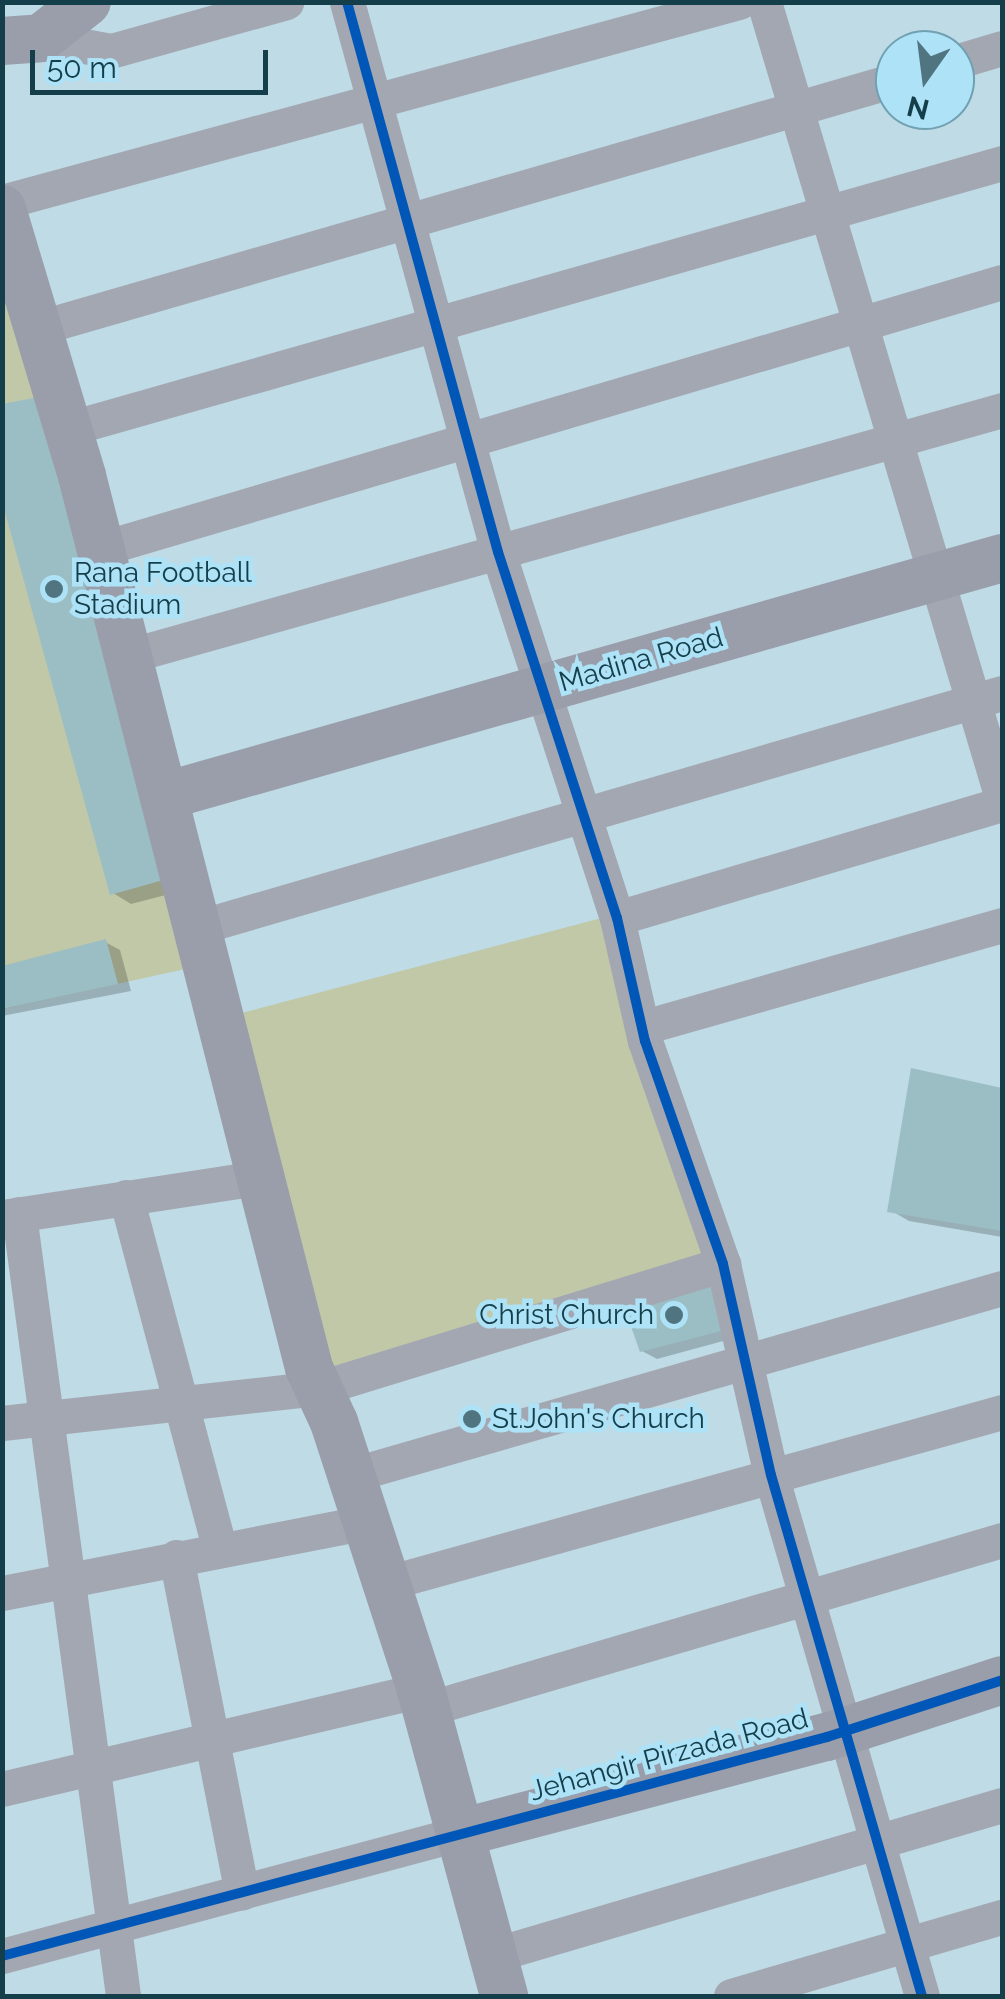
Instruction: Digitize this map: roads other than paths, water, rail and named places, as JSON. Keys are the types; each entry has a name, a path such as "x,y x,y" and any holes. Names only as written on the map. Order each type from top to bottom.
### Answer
{"main road":[{"path":"22,39 87,2"},
{"path":"2,206 100,548 199,927 257,1178 320,1388 424,1700 499,1976"},
{"name":"Madina Road","path":"165,796 1002,558"},
{"name":"Jehangir Pirzada Road","path":"460,1833 844,1729 1002,1680"}],"street":[{"path":"22,39 111,51 286,2"},
{"path":"347,2 498,552 580,816 617,918 644,1027 723,1264 771,1475 922,1996"},
{"path":"2,206 739,2"},
{"path":"617,918 1002,801 988,697 936,576 764,2"},
{"path":"975,56 1002,48"},
{"path":"38,328 875,86"},
{"path":"68,429 1002,163"},
{"path":"100,548 1002,282"},
{"path":"128,656 1002,410"},
{"path":"199,927 988,697"},
{"path":"644,1027 1002,925"},
{"path":"123,1996 110,1924 48,1418 11,1216 257,1178"},
{"path":"126,1197 176,1404 220,1550"},
{"path":"2,1423 320,1388 723,1264"},
{"path":"351,1475 1002,1288"},
{"path":"387,1583 1002,1412"},
{"path":"2,1593 367,1522"},
{"path":"2,1790 212,1740 424,1700 1002,1540"},
{"path":"176,1557 242,1893"},
{"path":"499,1976 877,1842 1002,1805"},
{"path":"2,1956 460,1833"},
{"path":"731,1996 1002,1917"}],"place":[{"name":"Rana Football Stadium","path":"54,589"},
{"name":"Christ Church","path":"674,1315"},
{"name":"St.John's Church","path":"472,1419"}]}
